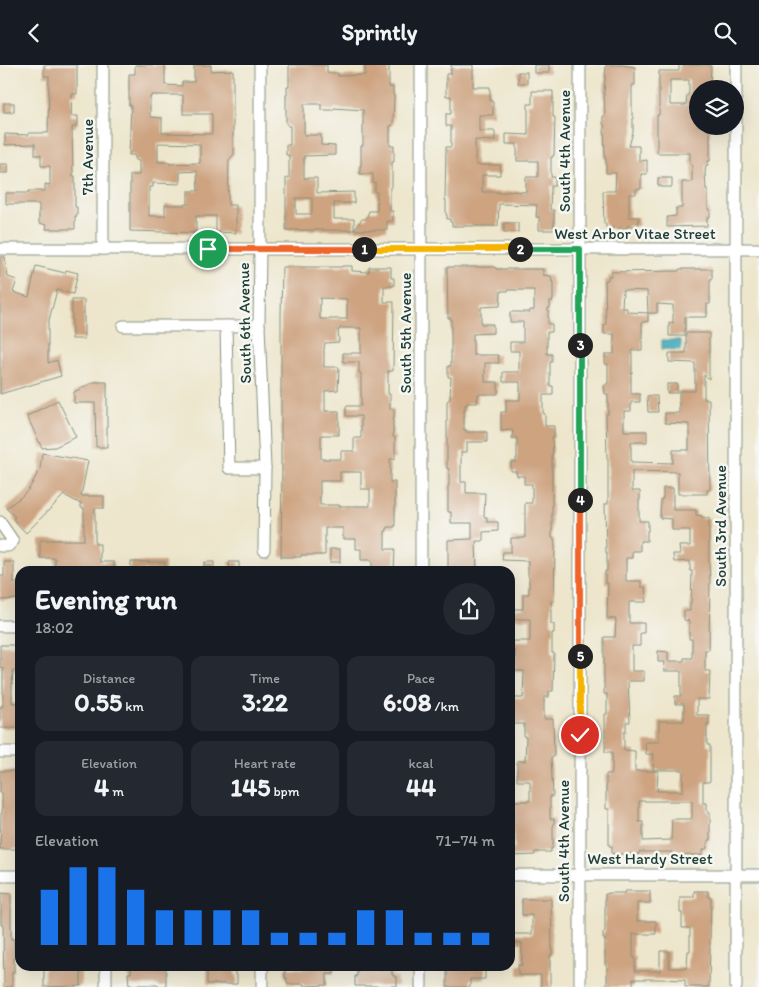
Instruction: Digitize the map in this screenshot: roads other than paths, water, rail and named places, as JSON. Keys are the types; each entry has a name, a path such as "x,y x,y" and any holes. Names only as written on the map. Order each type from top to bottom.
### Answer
{"street":[{"name":"7th Avenue","path":"103,65 103,249"},
{"name":"South 6th Avenue","path":"260,65 259,326 265,468 264,550"},
{"name":"South 5th Avenue","path":"421,65 422,566"},
{"name":"South 4th Avenue","path":"580,65 580,987"},
{"name":"South 3rd Avenue","path":"736,65 736,987"},
{"name":"West Arbor Vitae Street","path":"0,249 759,249"},
{"path":"123,326 259,326"},
{"path":"226,326 229,468 265,468"},
{"path":"0,522 13,541 8,546 0,546"},
{"path":"0,626 15,626"},
{"path":"0,752 15,752"},
{"name":"West Hardy Street","path":"515,875 759,875"},
{"path":"0,876 15,876"},
{"path":"106,971 106,987"},
{"path":"262,971 262,987"},
{"path":"421,971 421,987"}],"water":[{"path":"662,340 681,340 681,350 662,349"}]}
